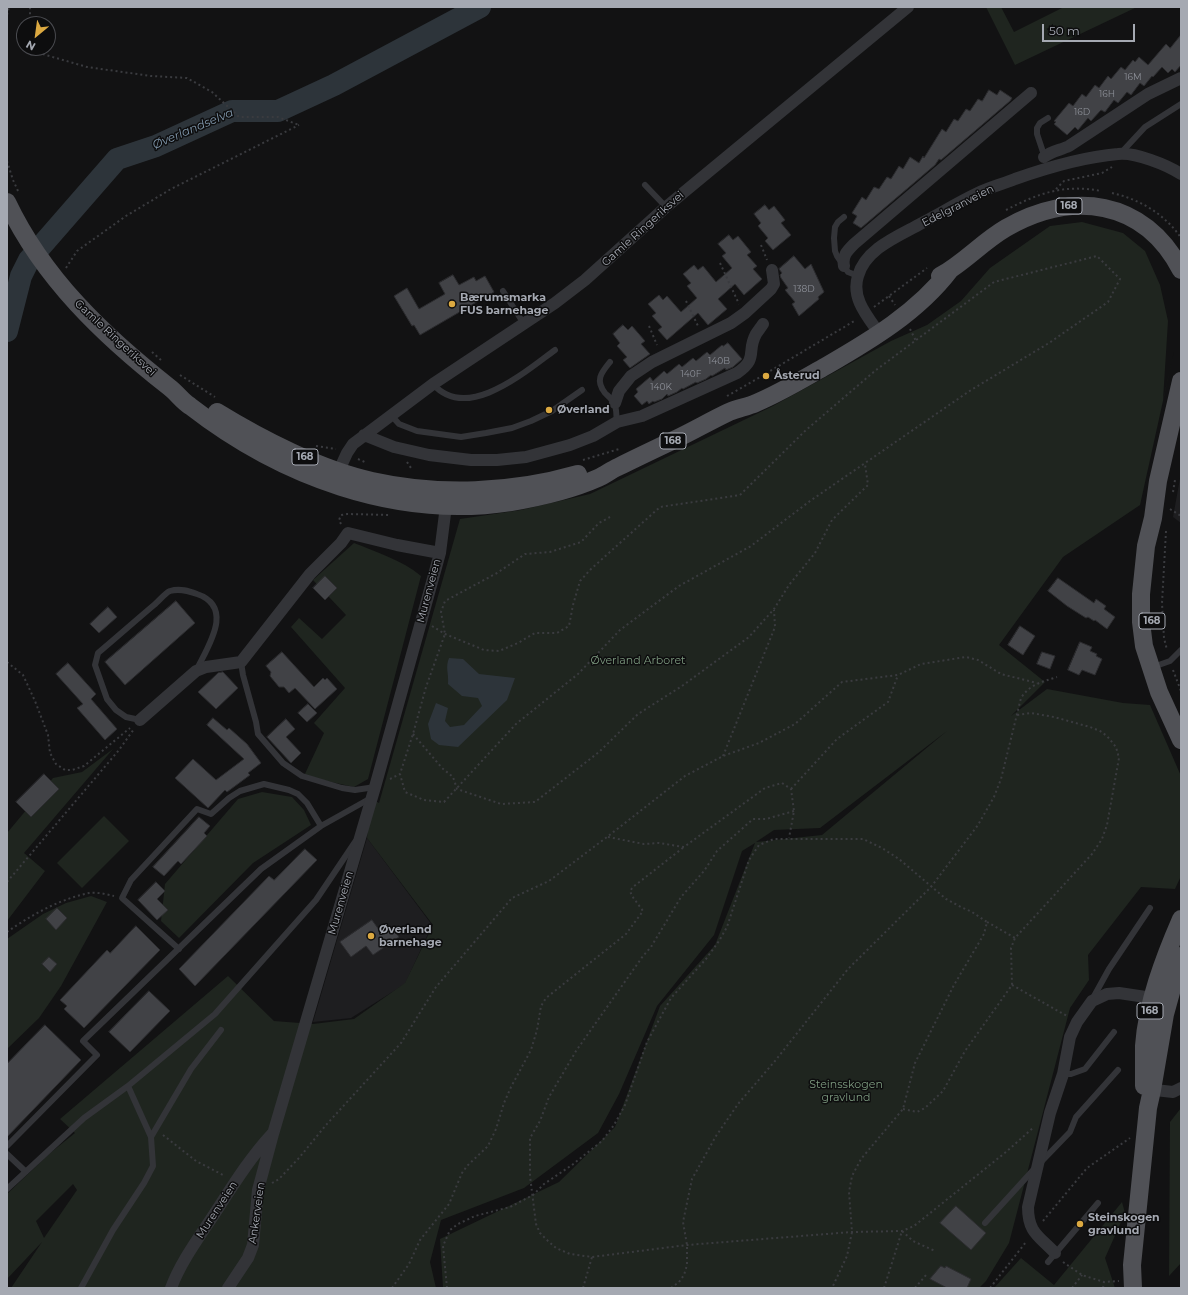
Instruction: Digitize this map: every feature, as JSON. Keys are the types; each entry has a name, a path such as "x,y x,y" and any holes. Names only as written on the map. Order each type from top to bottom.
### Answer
{"main road":[{"name":"Gamle Ringeriksvei","path":"7,202 26,239 58,271 72,299 125,351 177,382 187,405 220,428 259,452 304,474 336,478 357,492 381,497 447,498 568,477 595,470 614,468 732,411 753,404 795,384 859,347 876,328 904,316 938,287 950,270 975,250 999,233 1026,218 1043,211 1057,208 1086,206 1119,212 1146,227 1161,241 1181,270"},
{"name":"168","path":"1181,381 1158,482 1161,517 1146,546 1141,594 1141,622 1144,646 1160,665 1167,689 1181,718"},
{"name":"168","path":"1160,665 1158,692 1181,740"},
{"name":"168","path":"1132,1284 1132,1265 1148,1108 1148,1090 1161,1035 1161,999 1164,961 1181,919"},
{"name":"168","path":"1161,999 1181,956"}],"street":[{"name":"Gamle Ringeriksvei","path":"336,478 346,453 353,444 433,384 524,324 585,280 666,207 908,7"},
{"path":"1046,162 1048,153 1069,146 1148,94 1181,78"},
{"path":"844,266 845,254 854,244 1031,93"},
{"name":"Edelgranveien","path":"876,328 860,304 858,297 858,276 869,257 892,240 979,192 1046,162 1120,154 1148,159 1174,169 1181,174"},
{"path":"615,403 619,391 631,376 662,356 731,323 745,313 771,289 774,284 772,270"},
{"path":"364,435 394,447 429,455 471,460 497,460 526,457 570,445 593,436 617,422 642,416 737,373 746,367 750,360 755,334 763,324"},
{"name":"Murenveien","path":"170,1288 187,1255 235,1182 256,1152 273,1134 373,792 440,553 447,498"},
{"path":"140,720 196,671 206,667 242,662 310,574 341,543 348,533 397,545 440,553"},
{"path":"1052,1258 1034,1232 1028,1219 1028,1207 1050,1113 1063,1074 1070,1037 1077,1022 1092,1001 1107,994 1119,993 1161,999"},
{"path":"1148,1090 1173,1092 1181,1088"},
{"name":"Ankerveien","path":"228,1288 248,1258 253,1246 258,1190 273,1134"}],"lane":[{"path":"1120,154 1145,126 1181,104"},
{"path":"1046,162 1037,131 1040,123 1048,118"},
{"path":"645,185 666,207"},
{"path":"844,217 836,225 834,238 837,256 848,272 858,276"},
{"path":"503,292 524,324"},
{"path":"433,384 439,391 456,397 484,395 497,390 515,379 556,350"},
{"path":"610,362 599,378 604,392 615,403 617,422"},
{"path":"391,415 399,424 417,431 461,437 512,428 531,422 552,411 582,390"},
{"path":"140,720 126,717 116,710 107,699 95,665 98,653 170,591 186,590 201,595 212,603 217,614 217,625 196,671"},
{"path":"1160,665 1181,650"},
{"path":"242,662 243,675 258,734 265,744 283,763 302,776 342,788 373,792"},
{"path":"179,949 122,898 131,880 197,809 211,814 229,798 240,791 264,784 289,790 298,794 307,804 321,826"},
{"path":"7,1146 97,1056 83,1041 261,869 321,826 373,792"},
{"path":"7,1189 84,1118 128,1086 215,1014 316,900 361,832"},
{"path":"1092,1001 1109,969 1150,908"},
{"path":"151,1137 191,1069 221,1030"},
{"path":"1063,1074 1071,1074 1085,1069 1114,1032"},
{"path":"985,1223 1070,1132 1076,1117 1118,1070"},
{"path":"80,1288 112,1230 144,1183 153,1166 151,1137 128,1086"},
{"path":"7,1154 25,1171"},
{"path":"1052,1258 1098,1203"}],"path":[{"path":"7,15 9,7"},
{"path":"49,56 87,67 151,76 188,78 212,92 239,117 278,117 299,125 171,189 126,216 77,251 58,271"},
{"path":"1055,190 1064,181 1102,173 1111,168 1120,154"},
{"path":"761,245 772,270"},
{"path":"421,622 430,624 445,634 484,650 499,651 518,643 535,633 557,633 569,626 580,581 591,569 660,507 740,495 806,430 876,370 994,282 1097,256 1120,279 1108,302 1049,343 971,390 810,501 750,546 679,586 620,630 578,674 516,724 444,802 424,800 405,792 400,774 414,734 426,687 445,634 441,612 445,601 496,573 525,554 550,552 581,542 599,523 610,517"},
{"path":"720,263 736,299 745,313"},
{"path":"686,300 703,336"},
{"path":"649,326 662,356"},
{"path":"149,350 161,360"},
{"path":"177,382 217,398"},
{"path":"316,446 331,448 346,453"},
{"path":"457,789 501,804 536,802 599,752 638,714 682,686 749,636 774,609 789,585 815,553 832,520 868,485 865,464"},
{"path":"1173,494 1176,473"},
{"path":"1161,517 1170,509 1181,516"},
{"path":"348,533 339,520 341,515 393,515"},
{"path":"1167,530 1162,603 1164,638 1160,665 1181,691"},
{"path":"723,756 775,627 774,609"},
{"path":"258,1190 279,1179 401,1043 436,987 512,898 549,880 608,837 685,776 723,756 759,743 795,724 842,682 898,675 920,664 966,657 978,660 1001,674 1038,683"},
{"path":"7,662 23,675 36,701 48,735 50,753 56,764 65,770 72,770 84,766 140,720"},
{"path":"791,789 837,739 888,702 898,675"},
{"path":"671,1288 679,1282 684,1275 687,1265 687,1245 683,1222 692,1179 716,1136 738,1104 775,1061 848,969 931,887 978,826 994,797 1001,779 1021,698 1026,691 1038,683 1057,677"},
{"path":"903,1109 917,1112 924,1108 943,1091 965,1051 1012,985 1010,957 1011,948 1015,938 1092,854 1102,839 1107,825 1119,758 1116,747 1107,736 1100,732 1054,717 1031,713 1017,715"},
{"path":"7,882 119,750 140,720"},
{"path":"414,734 442,768 453,777 457,789"},
{"path":"392,1288 409,1264 420,1240 449,1204 462,1173 467,1166 488,1146 496,1129 504,1103 511,1087 531,1050 538,1030 541,1006 546,998 626,934 643,911 632,896 630,891 633,887 684,847 765,788 782,783 791,789 794,811 789,838"},
{"path":"794,811 766,819 753,819 717,852 704,871 681,897 651,947 643,956 576,1051 549,1097 540,1121 530,1138 530,1176 536,1224 540,1233 556,1248 570,1254 592,1257 687,1245 852,1232 902,1231 914,1226 1006,1152 1050,1113"},
{"path":"608,837 644,844 659,843 684,847"},
{"path":"447,1288 443,1246 450,1230 458,1224 475,1216 510,1207 532,1195 544,1184 572,1165 602,1141 614,1125 625,1105 647,1042 671,998 706,959 726,927 749,860 759,845 774,839 789,838 863,839 899,858 946,899 981,917 1015,938"},
{"path":"7,932 64,900 90,893 106,894 122,898"},
{"path":"832,1288 847,1256 852,1232 849,1192 852,1176 861,1159 903,1109 915,1063 954,985 984,934 987,922"},
{"path":"1012,985 1077,1022"},
{"path":"990,1288 1087,1168 1146,1127"},
{"path":"155,1129 196,1161 235,1182"},
{"path":"902,1231 913,1241 935,1251"},
{"path":"884,1288 902,1231"},
{"path":"583,1288 592,1257"},
{"path":"1052,1258 1082,1275 1104,1282 1132,1284"},
{"path":"915,1288 926,1275"},
{"path":"1072,1288 1082,1275"},
{"path":"1103,1288 1104,1282"}],"shaded area":[{"path":"1181,473 1181,523 1173,517"},
{"path":"449,658 463,659 479,674 515,678 507,700 458,747 439,745 431,739 428,724 436,703 448,708 445,721 450,727 464,725 482,706 478,698 462,696 448,684 447,665"},
{"path":"367,838 432,925 405,984 351,1018 313,1022"}],"green space":[{"path":"986,7 1001,7 1014,32 1064,7 1137,7 1015,65"},
{"path":"1082,222 1123,233 1145,251 1160,285 1168,321 1163,400 1174,351 1140,505 1063,557 999,645 1045,682 1011,716 1047,689 1123,703 1150,705 1181,776 1181,876 1175,889 1141,887 1088,955 1089,980 1070,1008 1009,1243 986,1281 979,1288 443,1288 440,1239 559,1182 615,1127 660,1006 715,945 755,843 742,851 714,935 657,1006 619,1094 598,1133 524,1188 441,1220 430,1262 436,1288 11,1288 42,1242 7,1279 7,1194 49,1154 75,1133 60,1119 228,976 274,1021 313,1024 354,1019 405,983 433,925 367,838 371,798 379,803 460,519 521,510 590,494 773,406 891,341 927,325 961,301 990,268 1050,226","holes":["947,731 822,835 756,842 774,830 820,828","73,1184 77,1190 44,1238 36,1221"]},
{"path":"354,543 406,565 421,576 368,779 354,787 304,776 324,733 314,723 345,688 291,627 299,618 322,639 346,615 313,580"},
{"path":"113,749 24,853 45,871 7,921 7,833 53,778 82,772"},
{"path":"262,792 292,797 304,810 311,825 253,863 179,938 161,921 165,884 238,799"},
{"path":"104,816 129,841 82,888 57,863"},
{"path":"91,896 107,902 61,986 39,1018 7,1049 7,939 43,914 66,903"},
{"path":"1181,1108 1181,1263 1169,1276 1170,1122"},
{"path":"1122,1202 1125,1213 1105,1258 1115,1288 994,1288 1021,1258 1054,1285"}],"building":[{"path":"1181,35 1181,65 1175,72 1172,69 1168,73 1162,67 1144,86 1140,83 1131,95 1127,92 1118,103 1114,100 1105,112 1101,110 1091,121 1088,118 1078,130 1075,127 1067,135 1054,124 1056,122 1054,121 1069,103 1073,106 1082,94 1086,97 1095,85 1099,88 1108,76 1111,79 1121,67 1125,70 1133,60 1135,62 1139,57 1148,65 1166,44 1170,48"},
{"path":"989,90 997,95 1000,90 1012,98 941,160 939,159 935,165 861,228 853,223 857,216 852,213 862,197 866,200 874,187 879,189 887,177 891,179 899,166 903,169 910,157 919,163 923,156 924,158 942,129 946,132 954,119 958,121 966,109 970,111 978,99 982,101"},
{"path":"765,205 769,210 774,206 785,220 781,223 791,235 773,250 765,241 768,238 758,226 761,223 754,214"},
{"path":"729,235 733,240 738,236 751,252 747,255 757,266 753,269 762,279 744,295 735,284 718,299 727,309 708,325 698,313 667,340 658,330 662,327 652,316 656,313 648,304 659,295 663,300 667,296 681,312 697,298 687,286 691,283 683,274 694,265 698,270 703,266 716,282 732,268 722,256 726,253 718,244"},
{"path":"794,256 805,269 811,264 824,292 818,297 819,299 799,316 792,304 795,302 785,290 788,288 781,278 780,275 782,273 779,269"},
{"path":"453,275 459,285 474,277 476,281 485,276 494,292 420,335 414,325 412,326 394,296 407,288 419,309 445,294 439,283"},
{"path":"623,325 628,330 632,326 645,341 641,344 650,354 630,368 623,360 627,357 617,346 620,343 613,334"},
{"path":"728,343 742,359 733,367 726,370 725,368 706,379 697,383 696,382 683,389 682,388 668,396 667,394 662,399 653,401 649,404 647,401 642,405 634,396 638,392 636,389 650,377 653,381 664,371 667,374 679,364 682,367 693,358 696,361 707,352 710,355 722,345 723,346"},
{"path":"325,576 337,588 325,600 313,588"},
{"path":"1058,578 1094,603 1096,599 1106,606 1104,609 1115,617 1107,629 1095,620 1094,621 1088,617 1086,618 1067,606 1048,591"},
{"path":"176,601 195,623 125,685 105,662"},
{"path":"108,607 117,617 99,633 90,624"},
{"path":"1020,626 1035,636 1023,655 1008,645"},
{"path":"1080,642 1092,647 1090,651 1097,654 1096,656 1102,659 1095,675 1082,670 1079,675 1068,670"},
{"path":"282,652 314,687 323,678 325,680 327,678 337,689 315,709 295,688 289,693 284,687 279,687 270,676 271,672 266,666"},
{"path":"1042,652 1055,656 1050,669 1037,664"},
{"path":"68,663 96,694 91,699 117,729 105,740 77,708 83,704 56,674"},
{"path":"223,672 238,688 216,709 198,692 218,673"},
{"path":"308,704 317,713 307,722 298,713"},
{"path":"213,718 227,730 229,728 247,744 261,763 248,773 250,775 227,792 225,790 208,808 175,778 193,759 216,780 244,759 207,725"},
{"path":"286,719 295,729 286,737 301,753 291,763 267,737"},
{"path":"44,774 59,789 31,817 16,802"},
{"path":"199,817 210,826 204,833 207,836 181,864 178,861 164,876 153,867"},
{"path":"305,849 317,860 195,986 179,969 269,876 274,880"},
{"path":"156,882 165,891 157,899 168,910 157,920 138,900"},
{"path":"57,908 67,918 56,930 46,919"},
{"path":"372,920 382,934 392,927 399,937 373,955 366,946 351,957 340,942"},
{"path":"136,926 160,950 84,1028 64,1009 67,1006 60,1000 107,950 110,953"},
{"path":"49,957 57,964 50,972 42,964"},
{"path":"149,991 170,1011 130,1052 109,1032"},
{"path":"45,1025 81,1060 7,1137 7,1064"},
{"path":"956,1206 986,1233 971,1250 940,1223"},
{"path":"941,1266 945,1268 946,1266 971,1279 967,1288 947,1288 930,1279"}],"waterway":[{"name":"Øverlandselva","path":"7,331 21,276 29,260 117,159 156,146 232,111 278,111 334,85 480,7"}],"place":[{"name":"Bærumsmarka FUS barnehage","path":"452,304"},
{"name":"Åsterud","path":"766,376"},
{"name":"Øverland","path":"549,410"},
{"name":"Øverland barnehage","path":"371,936"},
{"name":"Steinskogen gravlund","path":"1080,1224"}],"park label":[{"name":"Øverland Arboret","path":"638,661"},
{"name":"Steinsskogen gravlund","path":"846,1091"}]}
